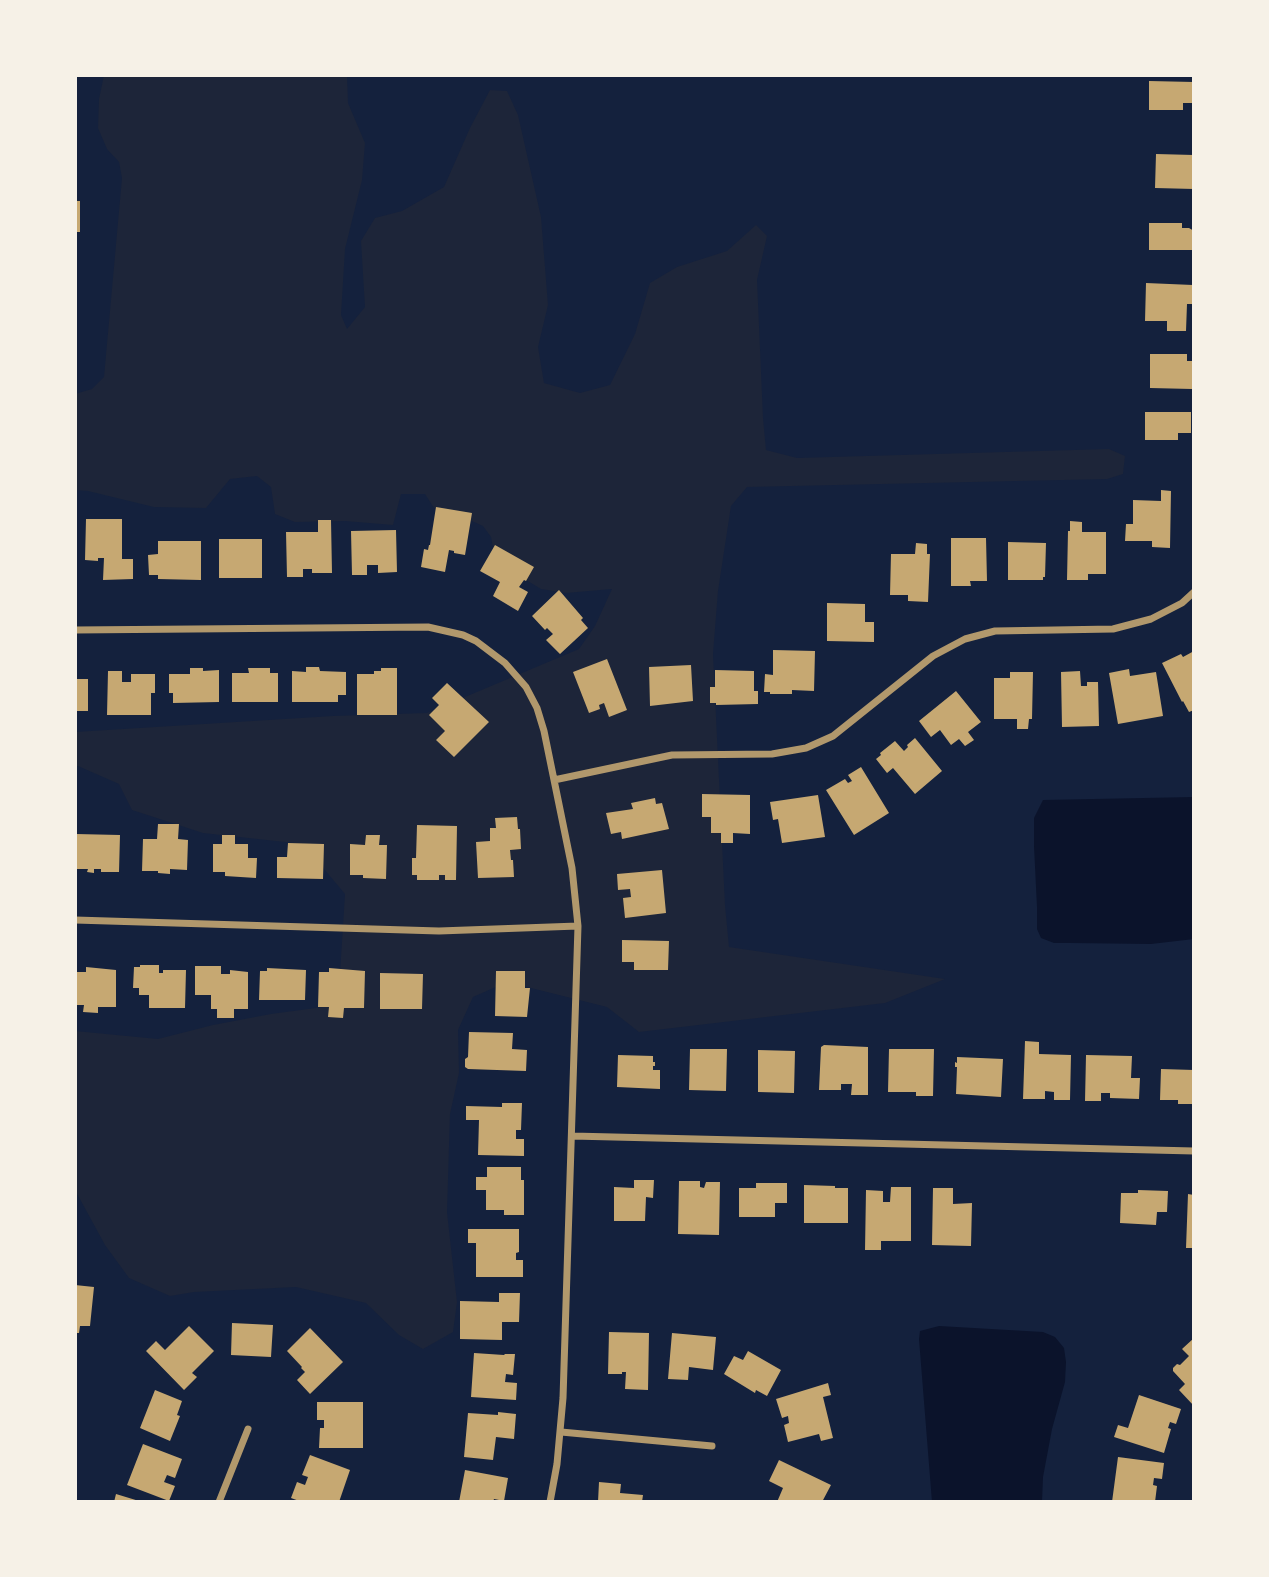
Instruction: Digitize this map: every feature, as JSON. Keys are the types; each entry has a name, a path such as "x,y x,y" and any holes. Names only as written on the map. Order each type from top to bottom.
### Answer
{"street":[{"path":"554,780 672,755 772,754 806,748 833,736 933,656 965,639 995,631 1113,629 1151,620 1182,603 1194,592"},
{"path":"75,630 428,627 463,635 476,642 494,654 526,687 542,722 572,868 578,926 561,1432 550,1502"},
{"path":"75,920 439,931 578,926"},
{"path":"572,1136 1194,1151"},
{"path":"219,1502 248,1429"},
{"path":"561,1432 712,1446"}],"shaded area":[{"path":"104,75 347,75 348,103 365,143 362,180 345,249 341,315 347,329 365,307 361,241 375,218 402,211 444,187 490,90 507,91 518,115 541,217 548,305 538,347 544,383 580,393 610,385 635,334 650,283 677,267 727,251 756,225 767,236 757,280 766,450 797,458 1109,449 1125,456 1123,474 1107,479 747,487 731,506 718,591 713,654 729,947 945,979 885,1003 639,1032 607,1007 507,982 473,997 458,1030 459,1073 450,1114 447,1212 457,1302 453,1332 423,1349 399,1335 366,1303 296,1287 194,1292 170,1296 129,1278 105,1245 75,1190 75,1031 158,1039 271,1014 338,1005 345,894 303,844 203,833 132,810 119,784 75,767 75,732 427,713 579,649 595,626 612,589 566,593 541,589 508,569 494,553 491,537 483,526 454,513 434,508 425,494 401,494 393,525 345,521 295,522 275,514 271,487 257,476 230,479 206,508 154,507 75,490 75,394 92,389 104,377 122,178 119,162 107,149 98,128 99,99"},
{"path":"1194,797 1194,939 1151,944 1054,943 1041,938 1037,929 1034,818 1043,800"},
{"path":"939,1326 1043,1332 1055,1337 1064,1348 1065,1382 1052,1429 1043,1477 1042,1502 932,1502 919,1339 920,1331"}],"building":[{"path":"1149,81 1194,82 1194,103 1183,103 1183,110 1149,110"},
{"path":"1156,154 1194,155 1194,189 1155,188"},
{"path":"75,201 80,201 80,232 75,232"},
{"path":"1149,223 1182,223 1182,228 1194,231 1194,250 1149,250"},
{"path":"1146,283 1193,285 1192,304 1187,304 1186,331 1167,331 1167,321 1145,321"},
{"path":"1150,354 1187,354 1187,361 1193,361 1192,389 1150,388"},
{"path":"1145,412 1191,412 1191,433 1178,433 1178,440 1145,440"},
{"path":"1161,490 1171,491 1170,548 1152,547 1152,541 1125,541 1126,524 1133,524 1133,500 1161,501"},
{"path":"436,507 472,513 465,555 449,550 445,572 421,567 424,549 428,550 430,545"},
{"path":"86,519 122,519 122,559 133,559 133,579 103,580 104,558 98,558 98,561 85,560"},
{"path":"318,520 331,520 332,573 312,573 312,569 303,569 303,577 287,577 286,532 318,532"},
{"path":"1070,521 1082,522 1082,532 1106,532 1106,574 1088,574 1088,580 1067,580"},
{"path":"396,530 397,572 378,573 378,565 367,565 367,575 352,575 351,531"},
{"path":"951,538 986,538 987,581 970,581 971,586 951,586"},
{"path":"219,539 262,539 262,578 219,578"},
{"path":"158,541 201,541 201,580 158,579 158,575 149,575 148,555 158,554"},
{"path":"1008,542 1046,543 1043,580 1008,580"},
{"path":"916,543 927,544 927,554 930,554 928,602 908,601 908,595 890,595 891,554 915,554"},
{"path":"495,545 534,567 519,587 528,592 518,611 493,596 500,582 480,571"},
{"path":"559,590 588,628 560,654 546,640 553,634 547,628 545,630 532,616"},
{"path":"827,603 865,604 865,622 874,622 874,642 827,641"},
{"path":"773,650 815,651 814,691 792,690 792,694 764,692 765,674 773,675"},
{"path":"1194,651 1194,710 1189,712 1162,663"},
{"path":"607,659 627,710 609,717 604,703 599,705 600,709 589,713 573,672"},
{"path":"691,665 693,701 650,706 649,667"},
{"path":"306,667 319,667 320,671 346,672 346,695 338,695 338,702 292,702 292,671 306,672"},
{"path":"190,668 219,670 219,702 173,703 173,693 169,693 169,674 190,674"},
{"path":"248,668 270,668 270,673 278,673 278,702 232,702 232,673 249,673"},
{"path":"381,668 397,668 397,715 357,715 357,674 374,674 374,671 381,671"},
{"path":"1129,669 1130,676 1156,672 1163,716 1118,724 1109,673"},
{"path":"715,670 754,671 754,691 758,691 758,704 710,703 710,687 715,687"},
{"path":"108,671 122,671 122,682 131,682 131,674 155,674 155,693 151,693 151,715 107,715"},
{"path":"1080,671 1081,686 1087,686 1087,682 1098,682 1099,726 1062,727 1061,672"},
{"path":"1010,672 1033,672 1032,719 1029,719 1028,729 1017,729 1017,719 994,719 994,678 1010,678"},
{"path":"75,679 88,679 88,711 75,711"},
{"path":"447,683 489,722 454,757 436,740 445,731 429,715 439,705 432,698"},
{"path":"956,691 981,722 968,732 974,740 965,746 959,739 951,745 940,730 931,737 919,721"},
{"path":"915,738 942,771 915,794 893,768 887,773 876,759 895,741 904,751"},
{"path":"861,767 889,813 854,835 826,790 845,779 848,783 852,781 848,775"},
{"path":"702,794 750,795 750,834 733,833 733,843 721,843 721,833 711,833 711,817 702,817"},
{"path":"818,795 825,837 782,843 778,819 773,820 770,802"},
{"path":"655,798 656,804 662,803 669,829 622,839 621,832 611,834 606,813 633,809 631,803"},
{"path":"517,817 521,849 510,850 514,877 478,878 476,842 490,841 490,828 496,828 495,818"},
{"path":"158,824 179,824 178,839 188,840 187,870 170,869 170,874 142,871 143,839 157,839"},
{"path":"417,825 457,826 456,880 445,880 445,875 439,875 439,880 417,880 417,875 412,875 412,858 416,858"},
{"path":"76,834 120,835 119,872 101,872 101,869 94,869 94,873 87,872 88,869 75,869"},
{"path":"222,835 235,835 235,844 248,844 248,858 257,858 256,878 225,876 225,872 213,872 213,844 222,844"},
{"path":"366,835 380,835 379,845 387,845 386,879 350,875 350,844 365,845"},
{"path":"288,843 324,844 323,879 277,878 277,857 287,857"},
{"path":"662,870 666,913 625,918 623,898 631,897 630,889 618,890 617,874"},
{"path":"622,940 669,941 668,970 634,970 634,962 622,962"},
{"path":"159,965 159,973 163,973 163,970 186,970 185,1008 149,1008 149,995 139,995 139,988 133,988 134,967"},
{"path":"195,966 221,966 221,974 230,974 230,970 248,972 248,1009 234,1009 234,1018 217,1018 217,1009 211,1009 211,995 195,995"},
{"path":"86,967 116,970 116,1007 98,1007 98,1013 83,1012 84,1005 75,1005 75,972 86,972"},
{"path":"267,968 306,970 305,1000 259,1000 260,971 267,971"},
{"path":"329,968 365,971 364,1008 344,1008 343,1018 328,1017 329,1007 318,1007 319,972 329,972"},
{"path":"496,971 525,971 525,988 530,988 527,1017 495,1016"},
{"path":"380,973 423,974 422,1009 380,1009"},
{"path":"469,1032 513,1033 512,1049 527,1050 526,1071 465,1067"},
{"path":"1025,1041 1039,1042 1039,1054 1071,1055 1070,1100 1054,1100 1054,1092 1045,1091 1045,1099 1023,1099"},
{"path":"821,1047 868,1047 868,1095 851,1095 852,1084 841,1084 841,1090 819,1090"},
{"path":"690,1049 727,1049 726,1091 689,1090"},
{"path":"889,1049 934,1049 933,1096 916,1096 916,1092 888,1092"},
{"path":"758,1050 795,1051 794,1093 758,1092"},
{"path":"618,1055 653,1056 653,1070 660,1070 660,1089 617,1087"},
{"path":"1086,1055 1132,1056 1131,1078 1140,1078 1139,1099 1110,1098 1110,1093 1101,1093 1101,1101 1085,1101"},
{"path":"957,1057 1003,1059 1001,1097 956,1094"},
{"path":"1161,1069 1194,1070 1194,1104 1178,1104 1178,1100 1160,1100"},
{"path":"502,1103 522,1103 521,1130 516,1130 516,1139 524,1139 524,1156 478,1155 479,1120 466,1120 466,1106 502,1107"},
{"path":"487,1167 521,1167 521,1180 524,1180 524,1215 504,1215 504,1210 486,1210 486,1190 476,1190 476,1177 487,1177"},
{"path":"634,1180 654,1180 653,1198 646,1197 645,1221 614,1221 614,1187 634,1188"},
{"path":"679,1181 700,1181 700,1187 704,1188 706,1182 720,1182 719,1235 678,1234"},
{"path":"756,1183 787,1183 787,1203 775,1203 775,1217 739,1217 739,1188 756,1188"},
{"path":"804,1185 848,1188 848,1223 804,1223"},
{"path":"891,1187 911,1187 911,1241 881,1241 881,1250 865,1250 866,1190 883,1191 883,1202 890,1202"},
{"path":"933,1188 953,1188 953,1204 972,1203 971,1246 932,1245"},
{"path":"1138,1190 1168,1191 1167,1212 1157,1212 1156,1225 1120,1223 1121,1193 1138,1193"},
{"path":"1188,1194 1194,1195 1194,1248 1186,1248"},
{"path":"468,1229 519,1229 519,1252 516,1253 516,1260 523,1260 523,1277 476,1277 476,1243 468,1243"},
{"path":"75,1285 94,1287 90,1326 80,1326 79,1333 75,1333"},
{"path":"499,1293 520,1293 519,1322 502,1322 502,1340 460,1339 460,1301 499,1302"},
{"path":"232,1323 273,1325 271,1357 231,1355"},
{"path":"189,1326 214,1351 192,1373 197,1377 184,1390 146,1351 156,1341 165,1350"},
{"path":"310,1328 343,1362 310,1394 297,1380 305,1372 287,1351"},
{"path":"609,1332 649,1333 648,1390 625,1389 626,1372 608,1374"},
{"path":"672,1333 716,1337 713,1370 689,1367 688,1380 668,1379"},
{"path":"1194,1338 1194,1406 1179,1390 1185,1384 1173,1368 1189,1356 1182,1349"},
{"path":"748,1351 781,1370 767,1396 756,1390 755,1393 724,1374 734,1356 743,1360"},
{"path":"474,1353 515,1354 513,1375 506,1374 505,1382 517,1383 516,1400 471,1397"},
{"path":"828,1383 831,1395 823,1397 833,1438 821,1441 819,1434 788,1442 784,1425 789,1423 788,1416 782,1418 776,1399"},
{"path":"155,1390 182,1401 177,1415 180,1416 170,1441 140,1428"},
{"path":"1139,1395 1181,1409 1176,1424 1170,1422 1168,1428 1171,1429 1164,1453 1114,1437 1118,1425 1128,1428"},
{"path":"317,1402 363,1402 363,1448 319,1448 320,1428 324,1428 324,1420 317,1420"},
{"path":"498,1412 516,1414 514,1439 496,1437 493,1460 464,1457 468,1413 498,1415"},
{"path":"143,1444 182,1459 175,1478 167,1475 164,1482 175,1486 169,1501 127,1485"},
{"path":"310,1455 350,1470 339,1502 302,1502 291,1498 297,1482 305,1485 308,1477 302,1475"},
{"path":"1118,1457 1164,1463 1162,1479 1154,1478 1153,1485 1157,1486 1155,1502 1112,1502"},
{"path":"779,1460 831,1485 822,1502 777,1502 783,1488 769,1481"},
{"path":"465,1470 508,1478 504,1501 494,1499 493,1502 459,1502"},
{"path":"599,1482 621,1484 620,1493 643,1495 642,1502 598,1502"},
{"path":"116,1494 139,1501 139,1502 114,1502"}]}
